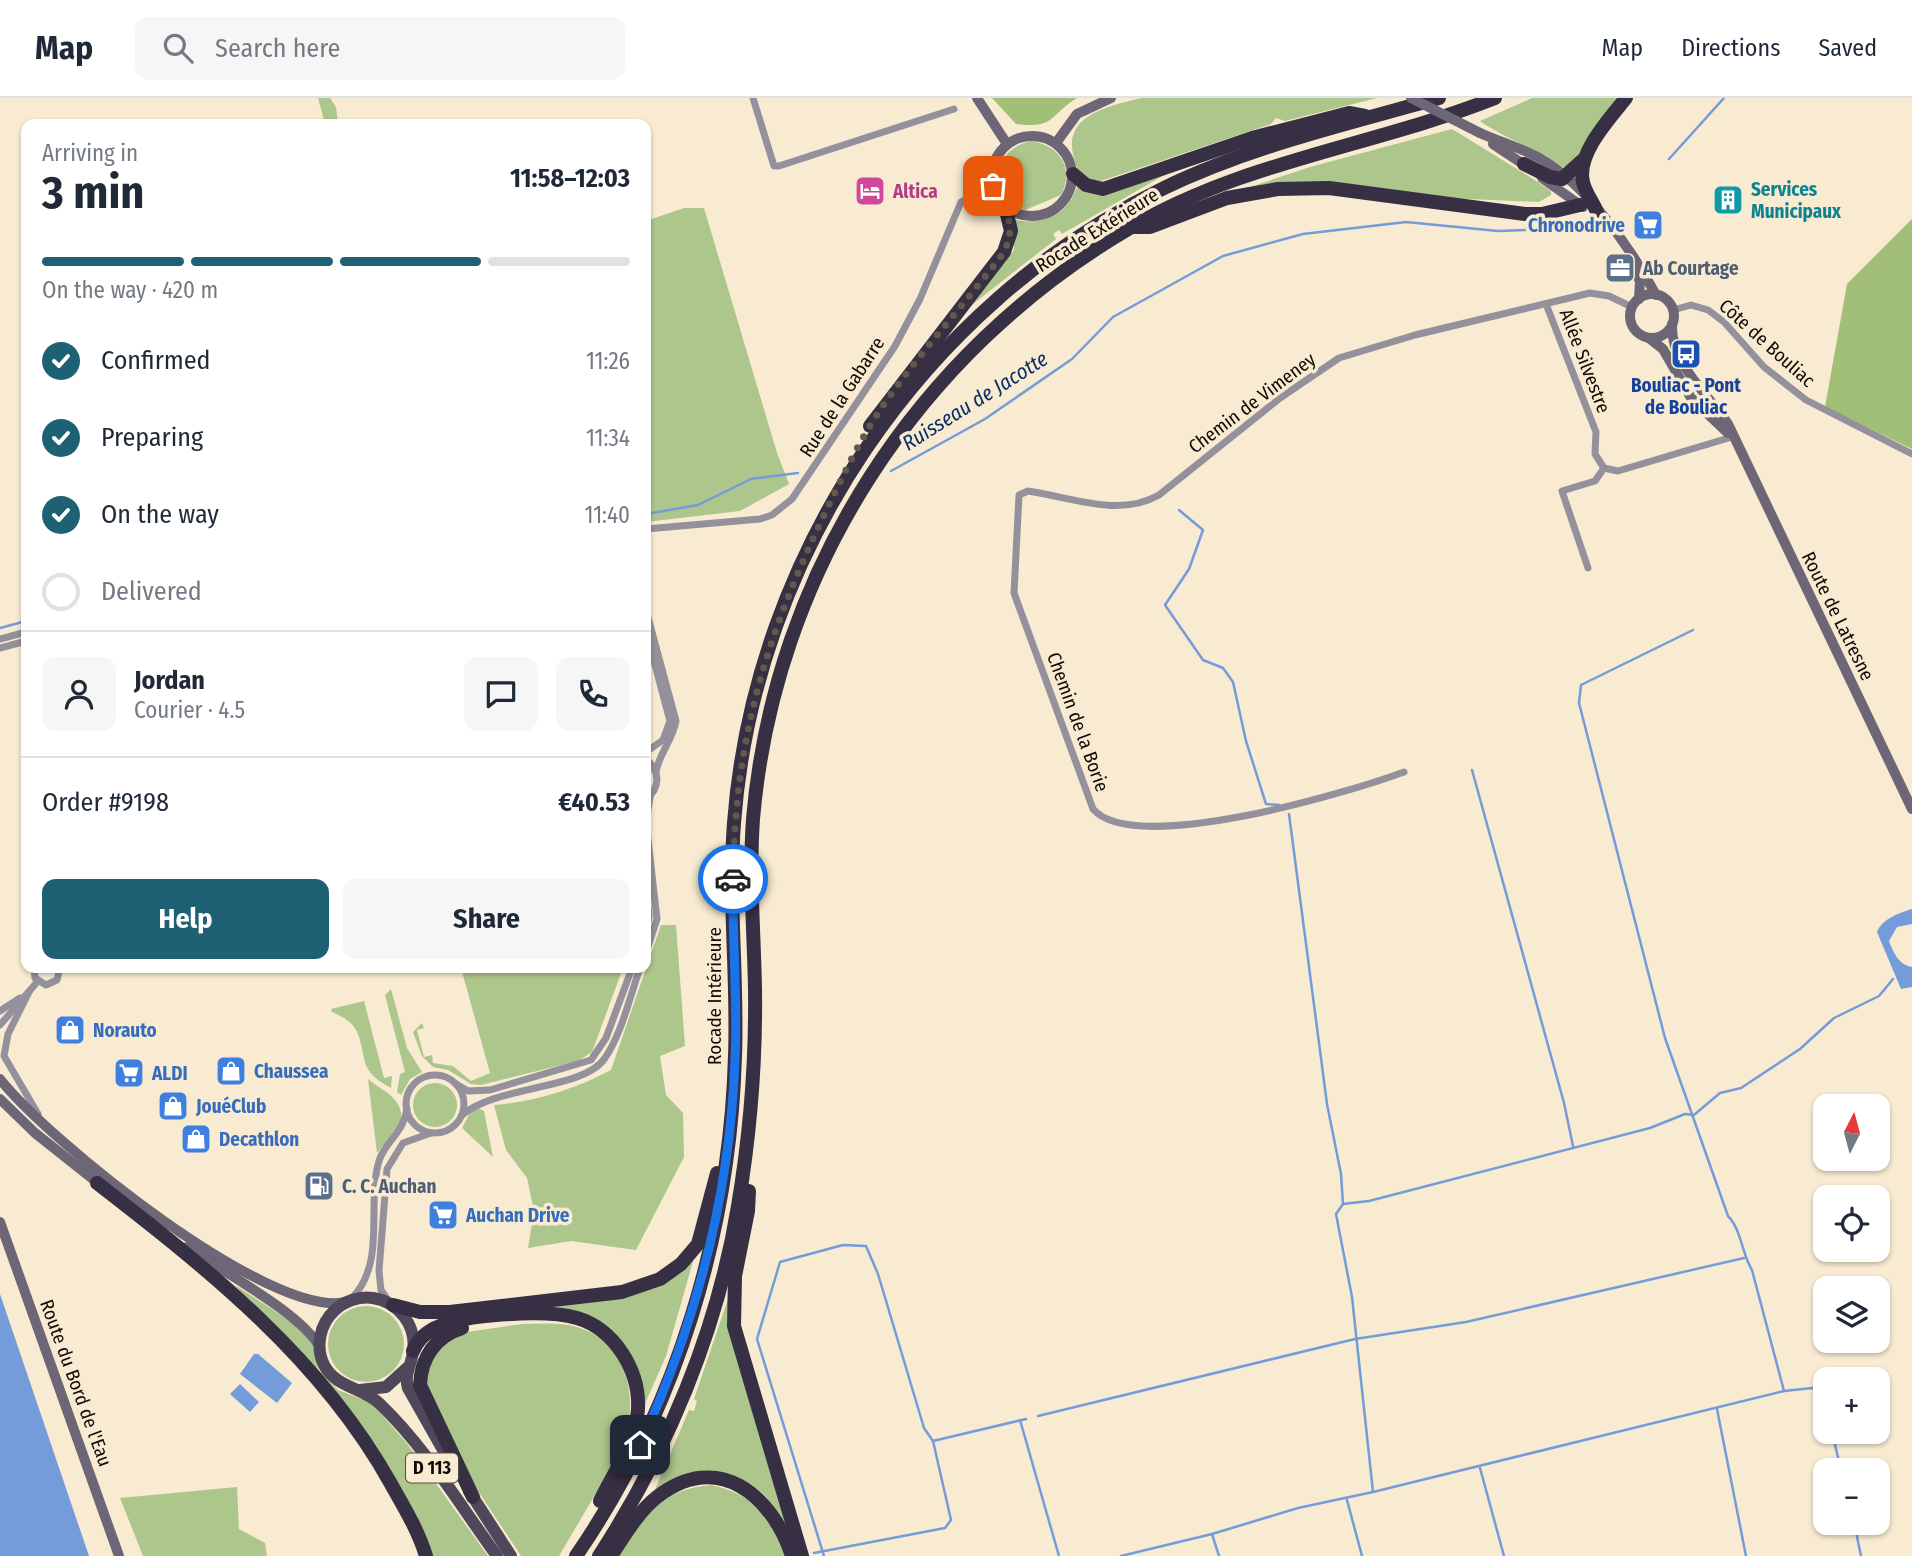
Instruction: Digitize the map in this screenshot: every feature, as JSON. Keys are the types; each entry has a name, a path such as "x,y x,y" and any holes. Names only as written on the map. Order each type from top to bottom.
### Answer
{"highway":[{"name":"Rocade Intérieure","path":"574,1556 599,1523 640,1445 673,1373 716,1224 732,1110 737,989 733,906 734,824 741,760 771,638 794,579 828,507 861,454 919,378 972,321 1041,263 1103,222 1164,188 1257,150 1439,98"},
{"name":"Rocade Extérieure","path":"599,1556 658,1453 689,1381 718,1291 733,1229 750,1114 755,989 751,907 753,822 769,713 787,646 809,589 846,513 905,424 937,386 1016,307 1075,261 1170,205 1264,168 1494,98"},
{"path":"1524,164 1554,178 1565,177 1586,157 1626,98"},
{"path":"1073,174 1086,185 1103,188 1252,138 1349,113 1370,117"},
{"path":"1586,157 1582,178 1597,212"},
{"path":"1130,227 1150,227 1227,198 1278,189 1329,188 1525,214 1542,214 1580,205"},
{"path":"828,507 850,461 880,410 1004,252 1011,230 1005,206"},
{"path":"393,1306 420,1312 450,1312 622,1292 660,1279 681,1264 703,1234 732,1110"},
{"path":"750,1114 748,1211 735,1276 734,1326 802,1556"},
{"path":"97,1183 230,1289 311,1373 348,1417 381,1465 408,1514 426,1556"},
{"path":"472,1497 422,1394 419,1385 423,1362 435,1344 452,1331 543,1315"},
{"path":"413,1351 427,1333 450,1323 543,1315 577,1318 605,1334 627,1361 637,1390 637,1424 574,1556"},
{"path":"611,1556 643,1511 659,1495 680,1483 709,1479 726,1481 758,1496 779,1523 792,1556"}],"main road":[{"path":"370,1297 393,1306 410,1325 413,1351 408,1367 386,1387 371,1391 356,1390 331,1375 320,1348 326,1321 347,1301 370,1297"},
{"name":"D 113","path":"408,1367 406,1380 419,1410 505,1553"},
{"name":"D 113","path":"356,1390 372,1397 397,1423 505,1553"}],"street":[{"path":"753,98 774,166 954,109"},
{"path":"977,98 1007,144"},
{"path":"1056,142 1077,114 1111,98"},
{"path":"1411,98 1480,133 1540,158 1565,177 1639,263 1656,295 1667,300 1673,310 1672,324 1663,335 1649,338 1632,327 1641,285 1633,267 1600,224 1580,205 1480,133"},
{"path":"1031,135 1056,142 1065,151 1073,174 1072,187 1056,209 1030,216 1005,206 993,186 994,163 1007,144 1031,135"},
{"name":"Rue de la Gabarre","path":"651,529 760,519 772,515 792,499 895,346 931,276 961,202 993,186"},
{"name":"Chemin de Vimeney","path":"1019,495 1028,491 1117,506 1143,503 1159,495 1280,398 1339,358 1415,335 1590,293 1635,303"},
{"path":"1635,303 1656,295"},
{"name":"Allée Silvestre","path":"1546,304 1596,432 1595,454 1604,468"},
{"name":"Côte de Bouliac","path":"1673,310 1691,305 1708,310 1724,323 1764,367 1806,400 1912,454"},
{"name":"Route de Latresne","path":"1672,324 1674,344 1708,408"},
{"name":"Route de Latresne","path":"1649,338 1663,349 1691,398 1728,424 1912,809"},
{"path":"1588,568 1562,491 1595,481 1604,468 1618,471 1732,437"},
{"name":"Chemin de la Borie","path":"1019,495 1013,593 1093,809 1102,819 1130,825 1222,819 1286,808 1404,772"},
{"path":"651,628 676,721 672,737 658,761 657,786 651,794"},
{"path":"0,639 21,633"},
{"path":"0,648 21,642"},
{"path":"651,650 670,721 663,740 651,748"},
{"path":"651,766 656,772"},
{"path":"651,866 657,919 651,938"},
{"path":"36,973 38,981 46,985 54,983 61,973"},
{"path":"0,1079 43,1124 102,1173 185,1235 275,1288 321,1302 347,1301 363,1282 371,1257 379,1159 404,1126 410,1090 423,1078 440,1076 468,1091 489,1090 591,1060 606,1038 630,973"},
{"path":"393,1306 381,1290 379,1271 387,1169 403,1143 450,1129 462,1115 483,1101 597,1068 608,1052 638,973"},
{"path":"0,1025 38,981"},
{"path":"0,1011 29,992"},
{"path":"29,992 8,1034 4,1056 43,1124"},
{"path":"456,1084 464,1099 462,1115"},
{"path":"0,1099 35,1133 97,1183 208,1262 298,1320 320,1348"},
{"path":"407,1109 414,1124 431,1133"},
{"name":"Route du Bord de l'Eau","path":"0,1222 119,1556"}],"green space":[{"path":"318,98 330,98 336,107 337,119 324,119"},
{"path":"992,98 1077,98 1051,119 1029,125 1016,124"},
{"path":"1141,98 1377,98 1285,121 1276,118 1271,124 1101,181 1096,182 1078,174 1072,146 1079,125 1107,107"},
{"path":"1532,98 1621,98 1567,170 1480,121"},
{"path":"1452,129 1538,182 1551,191 1551,195 1539,202 1244,189 1310,167"},
{"path":"1031,141 1049,147 1062,159 1066,176 1061,195 1025,210 1004,195 998,174 1001,163 1008,154"},
{"path":"1166,174 1062,234 1059,230 1053,234 1056,239 964,311 1014,250 1014,220 1034,221 1060,212 1073,197 1077,187 1085,191"},
{"path":"684,208 704,208 777,453 789,484 740,511 651,521 651,219"},
{"path":"1912,219 1912,449 1825,407 1847,284"},
{"path":"661,925 676,925 685,1046 660,1056 666,1095 683,1113 684,1157 636,1250 571,1241 528,1248 534,1211 527,1178 506,1150 494,1105 554,1094 611,1070 644,973 651,973 651,954"},
{"path":"462,973 621,973 592,1052 578,1061 481,1085 471,1084 448,1070 433,1067 422,1056 413,1032 422,1023 424,1028 417,1030 424,1057 432,1055 433,1063 453,1066 471,1081 490,1073"},
{"path":"391,989 407,1048 422,1072 410,1079 401,1095 397,1092 400,1074 405,1072 385,995"},
{"path":"364,1001 384,1078 392,1076 391,1088 370,1073 355,1028 331,1009"},
{"path":"368,1079 395,1100 399,1105 402,1120 377,1153"},
{"path":"435,1083 450,1090 457,1105 450,1120 435,1127 420,1120 413,1105 420,1090"},
{"path":"478,1108 484,1111 493,1157 462,1128 471,1111"},
{"path":"694,1258 666,1356 644,1406 621,1354 603,1327 574,1311 553,1307 620,1297"},
{"path":"235,1285 301,1328 313,1346 318,1369 338,1390 372,1403 409,1446 488,1556 431,1556 393,1477"},
{"path":"728,1299 794,1549 779,1515 771,1504 763,1494 742,1480 711,1479 654,1492 689,1410 694,1411 697,1401 694,1399"},
{"path":"359,1306 373,1306 387,1312 398,1323 404,1344 401,1359 393,1371 373,1382 359,1382 345,1376 334,1365 328,1351 328,1337 334,1323 345,1312"},
{"path":"522,1324 564,1324 595,1335 609,1346 619,1359 629,1392 627,1428 622,1445 618,1444 614,1452 619,1454 559,1556 521,1556 478,1491 423,1389 436,1348 460,1333"},
{"path":"711,1485 750,1501 773,1530 785,1556 617,1556 646,1518 666,1499 679,1492"},
{"path":"237,1487 239,1529 265,1543 267,1556 143,1556 120,1498"}],"water":[{"path":"1912,909 1912,924 1897,927 1889,941 1900,961 1912,967 1912,987 1901,989 1877,932 1887,920"},
{"path":"0,1294 89,1556 0,1556"},
{"path":"254,1354 258,1354 292,1383 277,1403 240,1374"},
{"path":"240,1384 259,1402 250,1412 230,1394"}],"waterway":[{"name":"Ruisseau de Jacotte","path":"1669,159 1724,98"},
{"name":"Ruisseau de Jacotte","path":"891,471 985,419 1072,359 1113,317 1223,256 1303,234 1406,222 1498,231 1584,228"},
{"name":"Ruisseau de Jacotte","path":"651,513 698,505 751,479 798,473"},
{"path":"1179,510 1203,530 1189,569 1165,605 1203,660 1223,668 1233,682 1246,741 1266,804 1279,805"},
{"name":"Ruisseau de Jacotte","path":"0,628 21,622"},
{"path":"1693,630 1581,685 1579,703 1665,1038 1728,1216 1736,1228 1752,1270 1784,1391"},
{"path":"1472,770 1564,1103 1573,1146"},
{"path":"1121,1556 1212,1534 1298,1508 1373,1492 1352,1297 1336,1214 1343,1204 1341,1174 1327,1104 1289,814"},
{"path":"1343,1204 1369,1201 1650,1128 1685,1114 1694,1115 1720,1093 1741,1088 1800,1049 1834,1018 1879,996 1893,979"},
{"path":"824,1556 757,1339 780,1262 843,1245 866,1246 878,1274 924,1428 933,1441"},
{"path":"1038,1416 1355,1339 1466,1322 1744,1258"},
{"path":"1373,1492 1784,1391 1813,1388"},
{"path":"1717,1409 1746,1556"},
{"path":"814,1553 945,1528 951,1520 933,1441 1026,1419"},
{"path":"1020,1420 1059,1556"},
{"path":"1835,1444 1838,1458"},
{"path":"1480,1468 1504,1556"},
{"path":"1347,1500 1362,1556"},
{"path":"1212,1534 1219,1556"},
{"path":"1857,1535 1861,1556"}],"way so far":[{"path":"733,879 734,824 741,760 771,638 794,579 850,461 880,410 1004,252 1010,240 1010,220 993,186"}],"place":[{"name":"Altica","path":"870,191"},
{"name":"Services Municipaux","path":"1728,200"},
{"name":"Chronodrive","path":"1648,225"},
{"name":"Ab Courtage","path":"1620,268"},
{"name":"Bouliac - Pont de Bouliac","path":"1686,354"},
{"name":"Norauto","path":"70,1030"},
{"name":"Chaussea","path":"231,1071"},
{"name":"ALDI","path":"129,1073"},
{"name":"JouéClub","path":"173,1106"},
{"name":"Decathlon","path":"196,1139"},
{"name":"C. C. Auchan","path":"319,1186"},
{"name":"Auchan Drive","path":"443,1215"}],"route":[{"path":"640,1445 673,1373 700,1285 722,1193 735,1061 737,989 733,879"}]}
